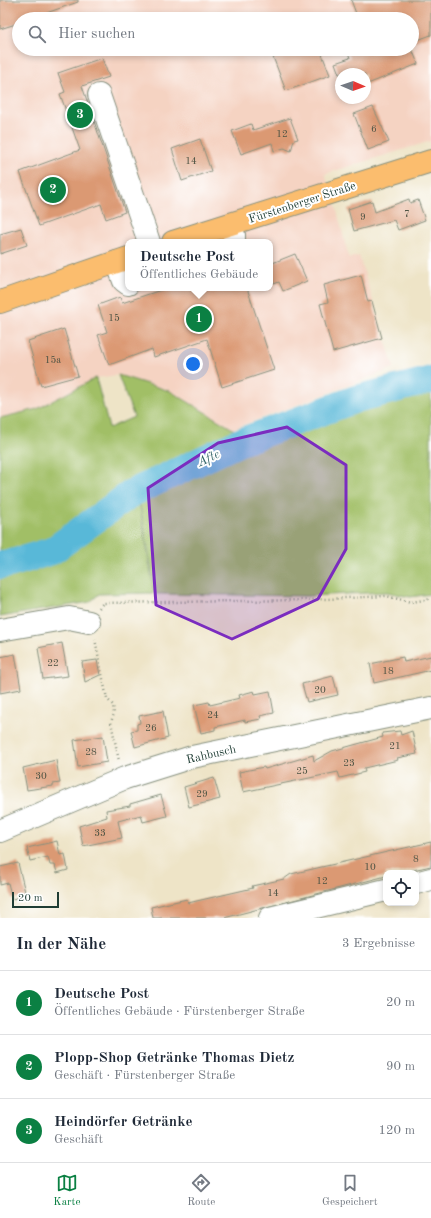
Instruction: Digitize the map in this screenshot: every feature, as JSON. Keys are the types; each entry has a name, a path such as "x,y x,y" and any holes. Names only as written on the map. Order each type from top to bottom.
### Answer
{"main road":[{"name":"Fürstenberger Straße","path":"193,239 232,233 431,161"},
{"path":"0,302 122,260"}],"street":[{"path":"99,95 148,239"},
{"path":"122,260 125,282"},
{"path":"0,630 70,618 89,622"},
{"name":"Rahbusch","path":"0,831 125,778 192,757 431,708"},
{"path":"419,882 431,879"},
{"path":"270,918 383,891"}],"path":[{"path":"125,778 119,764 111,722 114,714 113,705 107,699 98,648 89,622 103,602 307,600 386,596 411,602 431,599"}],"highlighted area":[{"path":"287,427 346,465 346,549 318,599 232,639 156,605 148,488 218,443"}],"shaded area":[{"path":"0,0 431,0 431,141 325,174 336,207 349,258 359,256 394,368 233,429 170,391 118,375 96,378 37,409 0,418"}],"green space":[{"path":"118,375 170,391 233,429 237,439 129,488 49,547 0,562 0,418 37,409 96,378 109,428 134,417"},
{"path":"431,389 431,594 410,597 387,592 308,596 156,594 139,499 243,453 353,412"},
{"path":"139,500 154,593 99,594 90,602 0,617 0,573 10,573 59,559"}],"building":[{"path":"0,0 78,0 78,2 49,12 12,12 12,25 0,29"},
{"path":"351,0 431,0 431,35 419,39 419,12 355,12"},
{"path":"273,56 323,56 330,75 286,91"},
{"path":"349,56 415,56 418,64 371,83 371,68 337,68 335,63 350,58"},
{"path":"102,58 109,77 82,86 125,212 106,219 101,204 39,226 20,172 80,150 60,94 65,92 58,73"},
{"path":"373,107 389,142 368,150 354,114"},
{"path":"290,118 298,139 294,140 291,151 284,148 274,151 272,143 241,154 232,131 251,124 253,130"},
{"path":"200,139 211,171 182,181 172,149"},
{"path":"409,199 410,203 418,200 425,220 398,230 394,220 354,231 348,209 372,201 375,212"},
{"path":"21,228 27,245 0,254 0,234"},
{"path":"295,254 307,281 283,291 279,282 274,284 273,281 273,263"},
{"path":"361,275 368,302 372,301 382,338 333,352 320,304 328,302 324,285"},
{"path":"158,291 248,291 274,370 222,387 207,339 154,357 152,349 109,365 98,335 107,332 98,305 120,297 122,303"},
{"path":"64,329 78,376 41,386 28,341"},
{"path":"62,643 68,676 43,679 38,648"},
{"path":"15,654 21,689 0,693 0,657"},
{"path":"431,656 431,670 374,683 370,664 403,657 404,662"},
{"path":"97,660 100,675 85,682 82,662"},
{"path":"333,676 338,695 307,702 302,684"},
{"path":"254,691 255,694 270,691 274,713 260,716 261,719 245,722 245,720 215,727 215,730 201,733 194,705 209,702 210,705 240,698 239,695"},
{"path":"163,711 168,738 135,747 131,731 137,730 137,724 140,723 139,716"},
{"path":"400,731 401,735 412,731 417,754 397,758 398,760 364,768 365,772 340,778 338,772 243,792 239,772 264,767 265,769 313,755 314,761 332,751 383,737 382,733"},
{"path":"103,736 107,762 78,767 74,740"},
{"path":"56,760 60,783 53,784 53,786 27,790 23,768"},
{"path":"214,778 220,799 189,807 184,787"},
{"path":"161,795 167,816 143,822 141,815 118,821 122,838 83,846 79,826 107,817 106,810 130,806 130,804"},
{"path":"57,841 60,855 65,854 68,870 57,873 55,865 50,865 48,857 30,861 27,848"},
{"path":"431,842 431,866 413,870 383,870 383,877 224,918 153,918 151,907 187,899 188,903 253,888 252,886 284,879 291,874"},
{"path":"18,863 26,896 12,899 8,883 0,885 0,867"}],"waterway":[{"name":"Afte","path":"0,565 9,564 52,551 132,493 240,442 356,399 431,380"}],"place":[{"name":"Heindörfer Getränke","path":"80,115"},
{"name":"Plopp-Shop Getränke Thomas Dietz","path":"53,190"},
{"name":"Deutsche Post","path":"199,319"}]}
